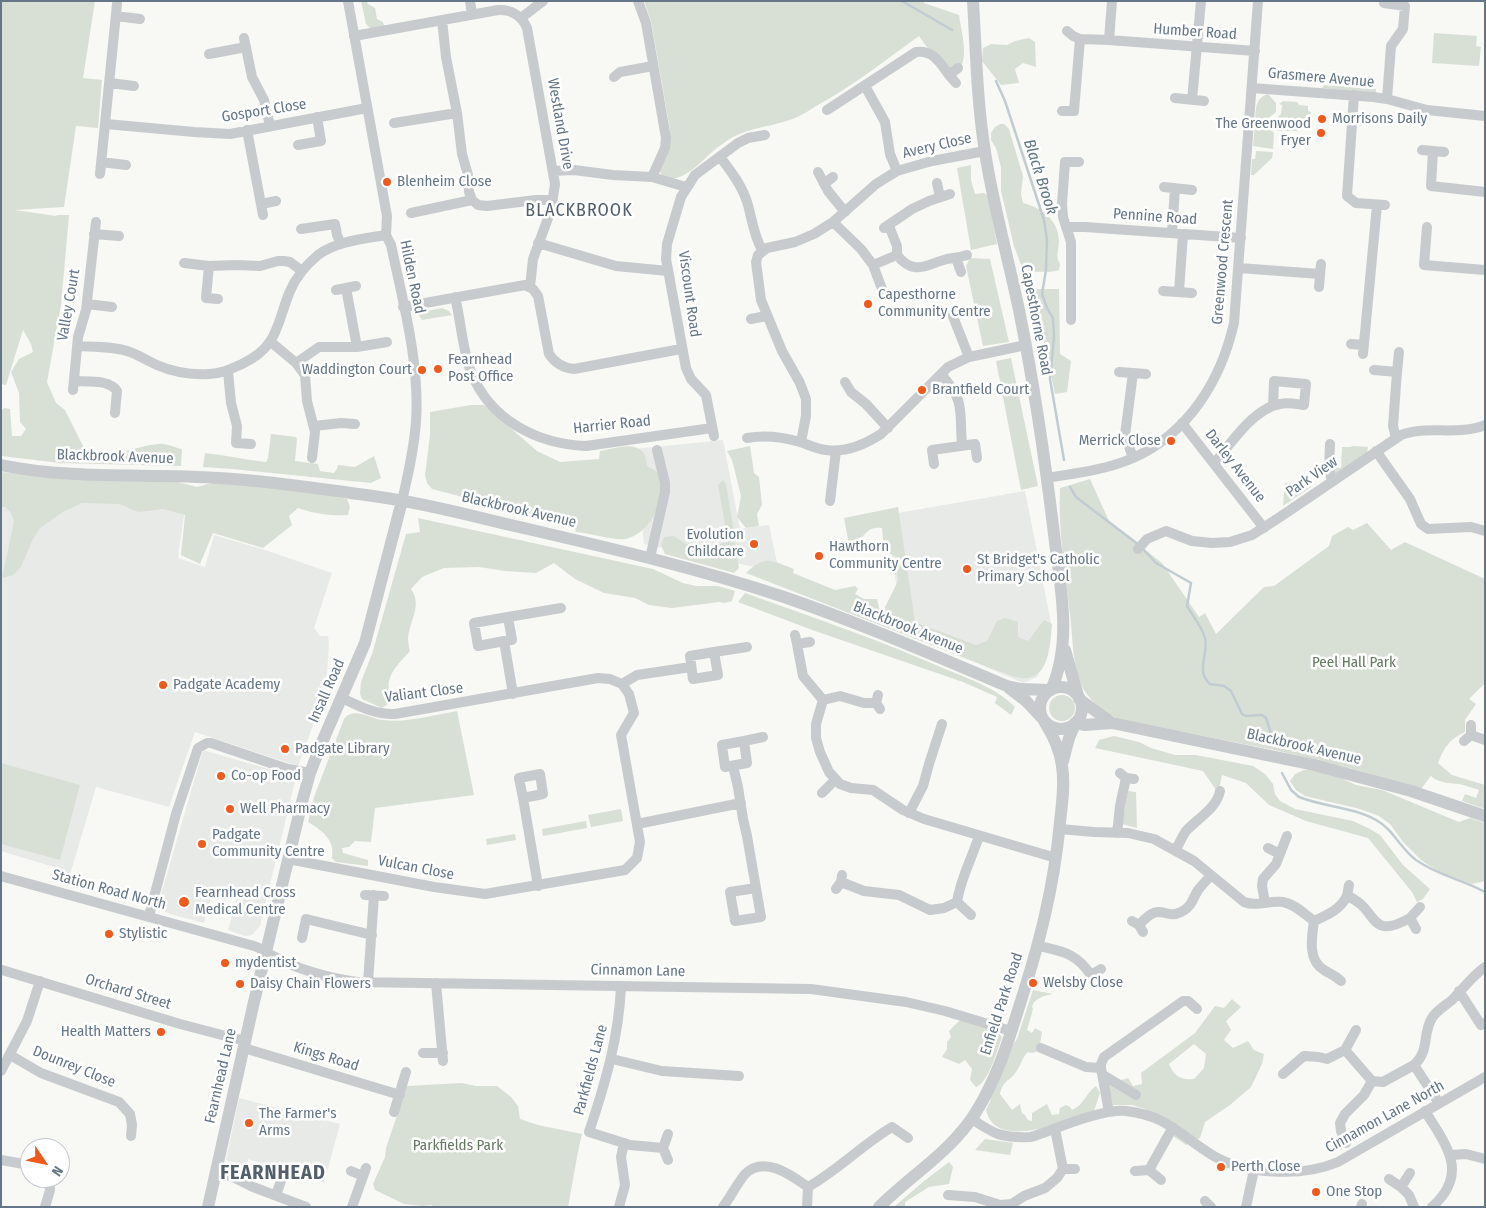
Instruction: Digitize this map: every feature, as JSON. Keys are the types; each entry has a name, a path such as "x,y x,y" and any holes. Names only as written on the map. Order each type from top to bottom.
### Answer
{"street":[{"name":"Hilden Road","path":"348,1 387,216 386,235 391,245 414,366 416,408 414,439 402,501"},
{"path":"470,1 472,14"},
{"path":"354,36 505,9 521,18 544,1"},
{"path":"638,1 646,23 666,143 652,177"},
{"name":"Capesthorne Road","path":"973,1 978,85 985,151 1026,345 1047,478 1062,607 1063,646 1059,670 1051,690"},
{"path":"1192,100 1201,1"},
{"name":"Greenwood Crescent","path":"1047,478 1109,466 1133,458 1167,436 1182,423 1203,398 1222,364 1234,323 1258,1"},
{"path":"1108,40 1112,3 1123,6"},
{"name":"Grasmere Avenue","path":"1387,99 1391,46 1403,30 1405,6 1389,3"},
{"path":"100,174 118,4"},
{"path":"116,16 140,19"},
{"name":"Westland Drive","path":"521,18 528,28 555,184 551,210 533,260 530,287"},
{"path":"442,20 446,57 457,113 462,154 472,200 487,206 552,200"},
{"path":"1062,111 1074,111 1080,39 1073,36 1067,30"},
{"name":"Humber Road","path":"1080,39 1255,52"},
{"path":"209,54 245,42 252,76 264,100 270,126"},
{"path":"827,110 916,52 926,52 934,56 952,79 958,68"},
{"path":"613,79 620,72 653,66"},
{"path":"110,83 134,86"},
{"name":"Avery Close","path":"865,86 885,122 890,154 897,171"},
{"name":"Grasmere Avenue","path":"1252,88 1354,95 1387,99 1426,110 1485,116"},
{"path":"1351,344 1364,350 1381,205 1356,203 1347,196 1354,95"},
{"path":"1175,98 1204,101"},
{"name":"Gosport Close","path":"106,124 224,134 367,108"},
{"path":"392,124 457,113"},
{"path":"298,145 321,141 317,117"},
{"path":"247,130 263,215"},
{"name":"Viscount Road","path":"713,432 706,395 688,374 668,271 667,244 681,196 695,176 748,138 765,135"},
{"name":"Avery Close","path":"762,250 795,242 814,234 833,222 876,184 897,171 932,161 985,151"},
{"path":"1433,151 1431,186 1485,192"},
{"path":"720,157 736,179 748,203 756,241 762,250 756,262 761,300 773,333 800,383 806,399 806,416 801,442"},
{"path":"101,162 126,165"},
{"path":"1072,320 1071,242 1062,204 1066,162 1079,162"},
{"path":"554,171 574,170 613,176 652,177 686,187"},
{"path":"818,172 824,184 845,212"},
{"path":"824,184 833,177"},
{"path":"937,183 940,197"},
{"path":"1164,187 1192,190"},
{"path":"1172,233 1175,188"},
{"path":"897,256 897,246 886,227 912,209 950,194"},
{"path":"409,213 472,200"},
{"path":"261,204 276,201"},
{"name":"Valley Court","path":"96,222 87,304 77,346 74,385 107,384 113,386 117,391 115,413"},
{"path":"833,222 856,244 873,265 882,289"},
{"path":"301,229 335,224 341,244"},
{"name":"Pennine Road","path":"1067,228 1085,227 1241,238"},
{"path":"1427,227 1424,265 1485,270"},
{"path":"94,234 119,236"},
{"path":"1179,292 1183,234"},
{"path":"77,346 123,350 165,368 182,373 210,374 228,371 252,359 271,342 279,327 291,290 302,271 319,254 341,244 386,235"},
{"path":"538,243 616,266 668,271"},
{"path":"897,256 911,266 920,268 967,255"},
{"path":"873,265 897,256"},
{"path":"956,258 960,272"},
{"path":"184,263 209,266 260,266 284,261 290,262 302,271"},
{"path":"209,266 206,298 218,299"},
{"path":"1239,268 1320,269 1319,287"},
{"path":"403,307 520,285 530,287 536,292 547,350 552,358 563,366 574,369 682,349"},
{"path":"346,288 357,347"},
{"path":"1163,291 1192,293"},
{"name":"Harrier Road","path":"455,297 474,379 487,399 498,411 531,434 566,445 586,446 713,432"},
{"path":"87,304 112,306"},
{"path":"952,314 969,357"},
{"path":"751,319 766,316"},
{"path":"271,342 296,363 305,375 307,401 314,426 312,458"},
{"path":"296,363 314,349 320,347 357,347 387,342"},
{"path":"746,438 772,437 801,442 826,450 850,449 871,440 888,428 948,367 969,357 1026,345"},
{"path":"1396,438 1393,426 1399,352"},
{"path":"1374,370 1397,372"},
{"path":"228,371 231,402 237,426 236,443 251,444"},
{"path":"1119,372 1146,374"},
{"path":"1133,373 1125,435 1133,458"},
{"path":"941,374 959,400 962,445"},
{"path":"844,382 851,392 888,428"},
{"path":"868,407 876,399"},
{"path":"1214,464 1248,424 1273,406"},
{"path":"314,426 341,423 355,424"},
{"name":"Darley Avenue","path":"1182,423 1264,528"},
{"path":"1484,427 1413,432 1396,438 1376,451 1410,499 1421,524 1428,529 1471,527 1485,531"},
{"path":"934,464 932,450 962,445 975,444 977,458"},
{"path":"1330,444 1329,469 1332,481"},
{"path":"650,558 665,492 665,483 657,450"},
{"path":"830,501 836,465 836,451"},
{"name":"Park View","path":"1138,549 1146,539 1166,531 1192,541 1212,543 1230,542 1252,535 1376,451"},
{"name":"Blackbrook Avenue","path":"1,464 19,468 84,474 221,478 305,487 402,501 650,558 747,585 883,633 1007,686 1021,689 1051,690"},
{"name":"Insall Road","path":"266,952 310,773 365,643 402,501"},
{"path":"508,617 512,640 478,646 474,623 508,617 561,608"},
{"path":"810,642 796,639 805,680 823,700"},
{"path":"504,641 513,694"},
{"name":"Capesthorne Road","path":"1063,646 1078,698"},
{"path":"714,652 718,675 693,679 690,656 743,647 747,647"},
{"path":"622,684 637,675 691,667"},
{"name":"Valiant Close","path":"342,698 366,710 387,715 598,678 610,679 622,684"},
{"name":"Vulcan Close","path":"288,859 476,894 493,894 625,870 633,863 640,848 621,734 634,713 629,694 622,684"},
{"name":"Blackbrook Avenue","path":"1007,686 1026,701 1043,720"},
{"path":"1057,688 1069,689 1078,698 1081,713 1075,724 1058,729 1048,725 1043,720 1040,713 1041,703 1051,690 1057,688"},
{"path":"823,700 840,696 864,703 878,702"},
{"name":"Blackbrook Avenue","path":"1078,698 1112,723"},
{"path":"823,700 816,724 816,738 829,772 835,780 845,786 873,790 909,813 933,822 1056,858"},
{"name":"Enfield Park Road","path":"1043,720 1057,743 1062,766"},
{"name":"Blackbrook Avenue","path":"1075,724 1112,723 1314,764 1395,786 1485,816"},
{"path":"909,813 923,786 942,724"},
{"name":"Enfield Park Road","path":"879,1207 954,1141 972,1119 992,1083 1038,946 1051,891 1060,829 1062,766 1065,750 1075,724"},
{"path":"1469,734 1485,740"},
{"path":"744,741 748,764 725,767 722,745 763,737"},
{"path":"149,916 181,797 196,752 202,744 207,743 288,769 310,773"},
{"path":"733,766 756,888"},
{"path":"1118,833 1120,806 1127,777"},
{"path":"822,793 835,780"},
{"path":"523,798 538,886"},
{"path":"1176,850 1186,832 1220,799"},
{"path":"636,824 741,803"},
{"path":"1060,829 1146,836 1194,861 1244,902 1252,904 1278,901 1287,903 1314,920"},
{"path":"957,902 958,891 978,836"},
{"path":"1265,902 1262,886 1263,879 1276,864 1287,836"},
{"path":"1268,848 1280,854"},
{"path":"1138,926 1153,912 1176,914 1184,911 1190,906 1198,891 1211,875"},
{"name":"Station Road North","path":"1,876 254,946 266,952"},
{"path":"839,882 864,891 886,892 899,895 930,910 944,908 957,902"},
{"path":"1314,920 1335,911 1347,896 1349,885"},
{"path":"368,983 374,895"},
{"path":"1347,896 1358,902 1382,926 1392,927 1410,918 1420,907"},
{"path":"957,902 971,915"},
{"path":"1410,918 1416,930"},
{"path":"302,938 306,919 372,936"},
{"path":"1314,920 1312,946 1314,958 1321,968 1334,970 1341,981"},
{"path":"1038,946 1073,955 1092,975 1100,969"},
{"name":"Cinnamon Lane","path":"266,952 284,961 334,978 368,983 811,989 890,998 927,1006 1011,1031"},
{"name":"Fearnhead Lane","path":"208,1207 266,952"},
{"path":"1345,1050 1372,1080 1383,1082 1414,1064 1420,1060 1424,1053 1431,1020 1471,977 1485,967"},
{"name":"Orchard Street","path":"2,970 244,1045"},
{"path":"1,1071 27,1021 40,981"},
{"path":"423,1053 443,1057 436,983"},
{"name":"Parkfields Lane","path":"621,986 618,1027 612,1059 589,1132 624,1143"},
{"path":"1459,991 1481,1025 1485,1023"},
{"path":"972,1119 992,1132 1018,1138 1031,1137 1109,1112 1101,1064 1104,1057 1183,1001 1188,1001 1198,1009"},
{"path":"1283,1074 1304,1056 1319,1057 1327,1060 1345,1050 1356,1030"},
{"name":"Kings Road","path":"244,1045 400,1095"},
{"path":"1041,1048 1102,1072 1136,1094"},
{"name":"Dounrey Close","path":"10,1056 41,1073 119,1102 132,1119 130,1136"},
{"path":"612,1059 662,1071 739,1076"},
{"path":"1414,1064 1439,1103"},
{"path":"394,1112 406,1072"},
{"name":"Cinnamon Lane North","path":"1109,1112 1124,1111 1161,1119 1214,1157 1233,1165 1274,1172 1298,1170 1332,1165 1485,1078"},
{"path":"1346,1143 1340,1131 1340,1123 1345,1114 1364,1095 1372,1080"},
{"path":"1425,1111 1451,1155 1452,1167 1447,1187 1442,1197 1432,1207"},
{"path":"808,1187 831,1173 865,1144 892,1127 908,1138"},
{"path":"1149,1170 1173,1127"},
{"path":"1055,1129 1064,1169"},
{"path":"668,1134 663,1148 668,1160"},
{"path":"618,1207 625,1185 621,1157 624,1143 663,1148"},
{"path":"1451,1155 1466,1154 1485,1158"},
{"path":"1,1160 20,1163"},
{"path":"722,1203 747,1173 752,1169 760,1167 780,1169 808,1187"},
{"path":"1064,1169 1075,1169"},
{"path":"948,1195 975,1197 1000,1205 1012,1204 1045,1188 1064,1169"},
{"path":"1135,1171 1149,1170 1161,1180"},
{"path":"1246,1207 1254,1170"},
{"path":"351,1171 364,1172 352,1207"},
{"path":"216,1172 233,1176 253,1187 306,1207"},
{"path":"1401,1187 1410,1174"},
{"path":"276,1195 283,1175"},
{"path":"1389,1179 1409,1195 1414,1207"},
{"path":"807,1207 808,1187"},
{"path":"45,1207 49,1188"}],"shaded area":[{"path":"723,440 740,529 769,525 779,572 644,544 634,449"},
{"name":"Padgate Academy","path":"1,477 138,486 184,515 178,558 205,567 214,535 332,573 314,628 320,636 328,636 327,674 316,717 298,766 195,732 169,807 96,787 69,878 53,874 54,867 1,851"},
{"name":"St Bridget's Catholic Primary School","path":"1025,491 1051,623 1047,654 1037,677 1023,683 903,631 886,515"},
{"path":"203,750 296,777 260,926 252,935 245,936 228,930 236,896 213,890 204,923 170,914 161,907 160,898"},
{"path":"239,1098 340,1124 324,1183 248,1159 246,1166 226,1160"}],"green space":[{"path":"1,1 95,1 83,78 102,80 98,128 76,126 64,207 15,210 56,216 69,215 61,305 47,382 56,403 65,410 85,450 105,454 165,444 182,449 181,466 60,463 1,456 1,411 4,408 10,409 12,436 21,436 26,429 20,422 19,393 11,372 19,359 33,352 23,330 6,385 1,384"},
{"path":"361,1 366,1 375,8 377,19 383,22 385,28 370,28 366,24"},
{"path":"644,1 924,1 924,3 959,15 963,41 963,61 961,67 951,70 929,50 919,36 857,81 804,114 733,137 687,174 672,178 665,177 659,171 669,144 670,130 651,21"},
{"path":"1434,33 1477,36 1476,46 1481,47 1479,66 1432,63"},
{"path":"1029,38 1035,42 1036,67 1023,63 1015,69 1019,83 1001,85 982,61 983,48 991,44 1007,45"},
{"path":"1324,85 1376,89 1376,93 1322,88"},
{"path":"1268,94 1276,103 1276,112 1265,121 1255,121 1258,101"},
{"path":"1283,101 1297,102 1299,105 1308,106 1308,111 1311,112 1310,117 1297,131 1277,131 1278,117 1281,114 1282,105 1279,104"},
{"path":"1255,123 1265,124 1274,133 1273,149 1253,146"},
{"path":"1000,124 1004,124 1009,129 1023,176 1021,194 1023,203 1042,211 1056,226 1059,241 1057,255 1060,264 1059,270 1032,272 1021,265 1014,246 1001,191 1001,167 996,148 991,140 991,133"},
{"path":"1256,151 1273,152 1272,158 1254,175 1251,175 1252,159 1255,159"},
{"path":"971,165 971,180 975,194 984,193 988,196 997,244 971,250 957,168"},
{"path":"970,258 990,259 1009,342 983,346 966,266"},
{"path":"1033,289 1059,289 1060,354 1071,361 1067,392 1055,394"},
{"path":"442,308 449,311 452,315 422,320 417,313"},
{"path":"1011,358 1038,486 1021,490 996,361"},
{"path":"471,405 484,405 537,451 560,462 599,459 600,451 618,447 636,447 645,455 647,466 659,473 662,492 661,499 651,521 633,536 626,539 616,539 576,532 574,526 432,489 427,483 425,475 430,435 430,412"},
{"path":"271,434 296,437 295,461 318,464 320,471 334,473 338,465 355,467 374,456 381,478 371,483 203,467 205,453 266,462"},
{"path":"750,446 754,473 759,477 762,505 757,514 759,526 746,528 737,517 741,496 732,460 727,451"},
{"path":"1342,447 1368,447 1367,453 1335,474 1332,467 1341,468"},
{"path":"1,472 87,480 174,481 197,487 215,482 299,490 347,499 350,507 348,515 329,515 298,508 289,516 292,525 263,548 213,533 200,564 181,555 185,515 163,509 138,512 119,504 82,503 63,512 40,528 21,567 13,575 2,578 14,521 11,513 5,507 1,507"},
{"name":"Peel Hall Park","path":"1090,479 1109,521 1162,563 1199,617 1205,613 1216,634 1264,587 1274,586 1329,546 1332,536 1348,527 1353,530 1367,523 1391,550 1405,542 1485,579 1485,683 1469,699 1476,704 1465,720 1465,732 1448,744 1438,763 1452,775 1485,785 1485,809 1462,801 1465,794 1476,798 1479,790 1461,784 1440,781 1431,776 1421,789 1349,768 1274,750 1118,719 1099,707 1084,690 1077,673 1060,520 1060,488"},
{"path":"723,480 726,484 735,537 727,535 718,485"},
{"path":"1285,483 1310,485 1311,487 1283,506"},
{"path":"898,507 915,622 976,645 987,641 997,621 1005,618 1018,622 1018,637 1028,641 1044,620 1052,624 1049,651 1047,660 1038,674 1021,678 1009,675 746,573 764,561 774,562 794,569 793,573 835,590 855,586 858,589 855,594 864,599 877,599 879,608 884,609 898,581 895,556 884,551 882,528 871,529 855,543 849,544 844,518"},
{"path":"418,518 653,569 683,583 696,586 718,586 735,591 732,601 725,603 719,602 672,608 649,605 635,598 604,593 575,579 554,563 536,573 479,567 444,568 422,577 411,589 416,601 416,608 408,639 410,651 390,677 388,704 382,708 362,699 360,694 361,682 372,654 406,534 420,532"},
{"path":"674,536 686,544 709,548 729,541 735,543 739,568 734,573 665,554 661,545 664,537"},
{"path":"745,593 896,648 973,680 1000,694 1015,707 1011,715 995,703 997,697 963,682 815,631 738,602"},
{"path":"1062,695 1071,699 1075,708 1071,717 1062,721 1053,717 1049,708 1053,699"},
{"path":"457,711 474,795 375,808 371,842 355,841 349,847 342,848 343,853 368,860 368,866 336,862 332,858 330,841 308,822 314,797 344,719 348,715 357,713 392,721"},
{"path":"1114,736 1139,742 1151,748 1175,755 1196,755 1253,766 1265,774 1273,784 1275,794 1280,801 1295,809 1353,821 1380,835 1403,865 1430,889 1423,899 1417,902 1412,892 1368,838 1306,821 1269,805 1246,783 1222,775 1219,789 1216,790 1203,771 1095,748 1099,740"},
{"path":"1,763 80,785 60,860 1,844"},
{"path":"1304,770 1314,770 1341,778 1356,785 1382,790 1459,822 1470,818 1485,823 1485,881 1472,884 1441,873 1421,860 1403,842 1390,824 1379,816 1360,809 1305,796 1296,790 1290,781 1295,774"},
{"path":"1128,791 1136,792 1137,828 1122,824"},
{"path":"621,809 623,821 591,827 588,815"},
{"path":"586,821 587,828 543,836 542,829"},
{"path":"515,834 516,840 487,845 486,839"},
{"path":"1033,990 1053,994 1037,999 1032,1007 1027,1030 1032,1033 1035,1028 1042,1032 1039,1051 1026,1054 1016,1072 1003,1086 1000,1094 1012,1110 1020,1104 1022,1113 1028,1120 1032,1121 1032,1113 1047,1104 1052,1115 1059,1114 1060,1108 1066,1105 1072,1110 1076,1108 1096,1086 1100,1093 1093,1114 1040,1129 1011,1131 999,1128 991,1121 986,1110 1010,1049 1017,1039"},
{"path":"1232,999 1241,1007 1226,1021 1231,1030 1224,1040 1233,1048 1248,1041 1254,1050 1264,1054 1262,1064 1251,1087 1230,1105 1205,1122 1200,1138 1186,1145 1173,1136 1156,1116 1145,1109 1132,1105 1113,1105 1108,1084 1128,1078 1133,1086 1142,1084 1141,1073 1195,1033 1215,1006 1224,1008","holes":["1194,1044 1206,1054 1204,1068 1194,1079 1185,1079 1178,1076 1173,1072 1169,1064"]},
{"path":"962,1018 995,1029 1002,1037 989,1072 981,1084 976,1087 970,1080 972,1069 965,1060 959,1064 942,1057 947,1049 947,1042 951,1037 949,1031"},
{"name":"Parkfields Park","path":"462,1083 476,1086 497,1086 511,1097 518,1106 520,1119 538,1125 582,1134 568,1207 434,1207 431,1205 404,1204 375,1190 373,1184 385,1157 386,1148 407,1086"},
{"path":"985,1139 1013,1143 1010,1155 975,1150"},
{"path":"949,1162 953,1167 949,1184 929,1187 905,1202 905,1207 894,1207 924,1181"}],"waterway":[{"path":"902,1 952,30"},
{"name":"Black Brook","path":"996,81 1005,101 1044,220 1047,240 1046,270 1042,294 1053,318 1054,337 1050,379 1064,460"},
{"name":"Black Brook","path":"1070,487 1076,497 1139,545"},
{"name":"Black Brook","path":"1143,549 1156,563 1191,583 1187,606 1200,626 1205,638 1203,674 1210,684 1224,686 1231,691 1242,714 1246,716 1262,715 1266,718 1275,746"},
{"name":"Black Brook","path":"1282,773 1291,790 1299,797 1358,812 1376,820 1387,828 1416,860 1433,870 1485,892"}],"place":[{"name":"Morrisons Daily","path":"1322,119"},
{"name":"The Greenwood Fryer","path":"1321,133"},
{"name":"Blenheim Close","path":"387,182"},
{"name":"Capesthorne Community Centre","path":"868,304"},
{"name":"Fearnhead Post Office","path":"438,369"},
{"name":"Waddington Court","path":"422,370"},
{"name":"Brantfield Court","path":"922,390"},
{"name":"Merrick Close","path":"1171,441"},
{"name":"Evolution Childcare","path":"754,544"},
{"name":"Hawthorn Community Centre","path":"819,556"},
{"name":"St Bridget's Catholic Primary School","path":"967,569"},
{"name":"Padgate Academy","path":"163,685"},
{"name":"Padgate Library","path":"285,749"},
{"name":"Co-op Food","path":"221,776"},
{"name":"Well Pharmacy","path":"230,809"},
{"name":"Padgate Community Centre","path":"202,844"},
{"name":"Fearnhead Cross Medical Centre","path":"184,902"},
{"name":"Stylistic","path":"109,934"},
{"name":"mydentist","path":"225,963"},
{"name":"Welsby Close","path":"1033,983"},
{"name":"Daisy Chain Flowers","path":"240,984"},
{"name":"Health Matters","path":"161,1032"},
{"name":"The Farmer's Arms","path":"249,1123"},
{"name":"Perth Close","path":"1221,1167"},
{"name":"One Stop","path":"1316,1192"}],"district":[{"name":"BLACKBROOK","path":"579,211"},
{"name":"FEARNHEAD","path":"273,1173"}]}
